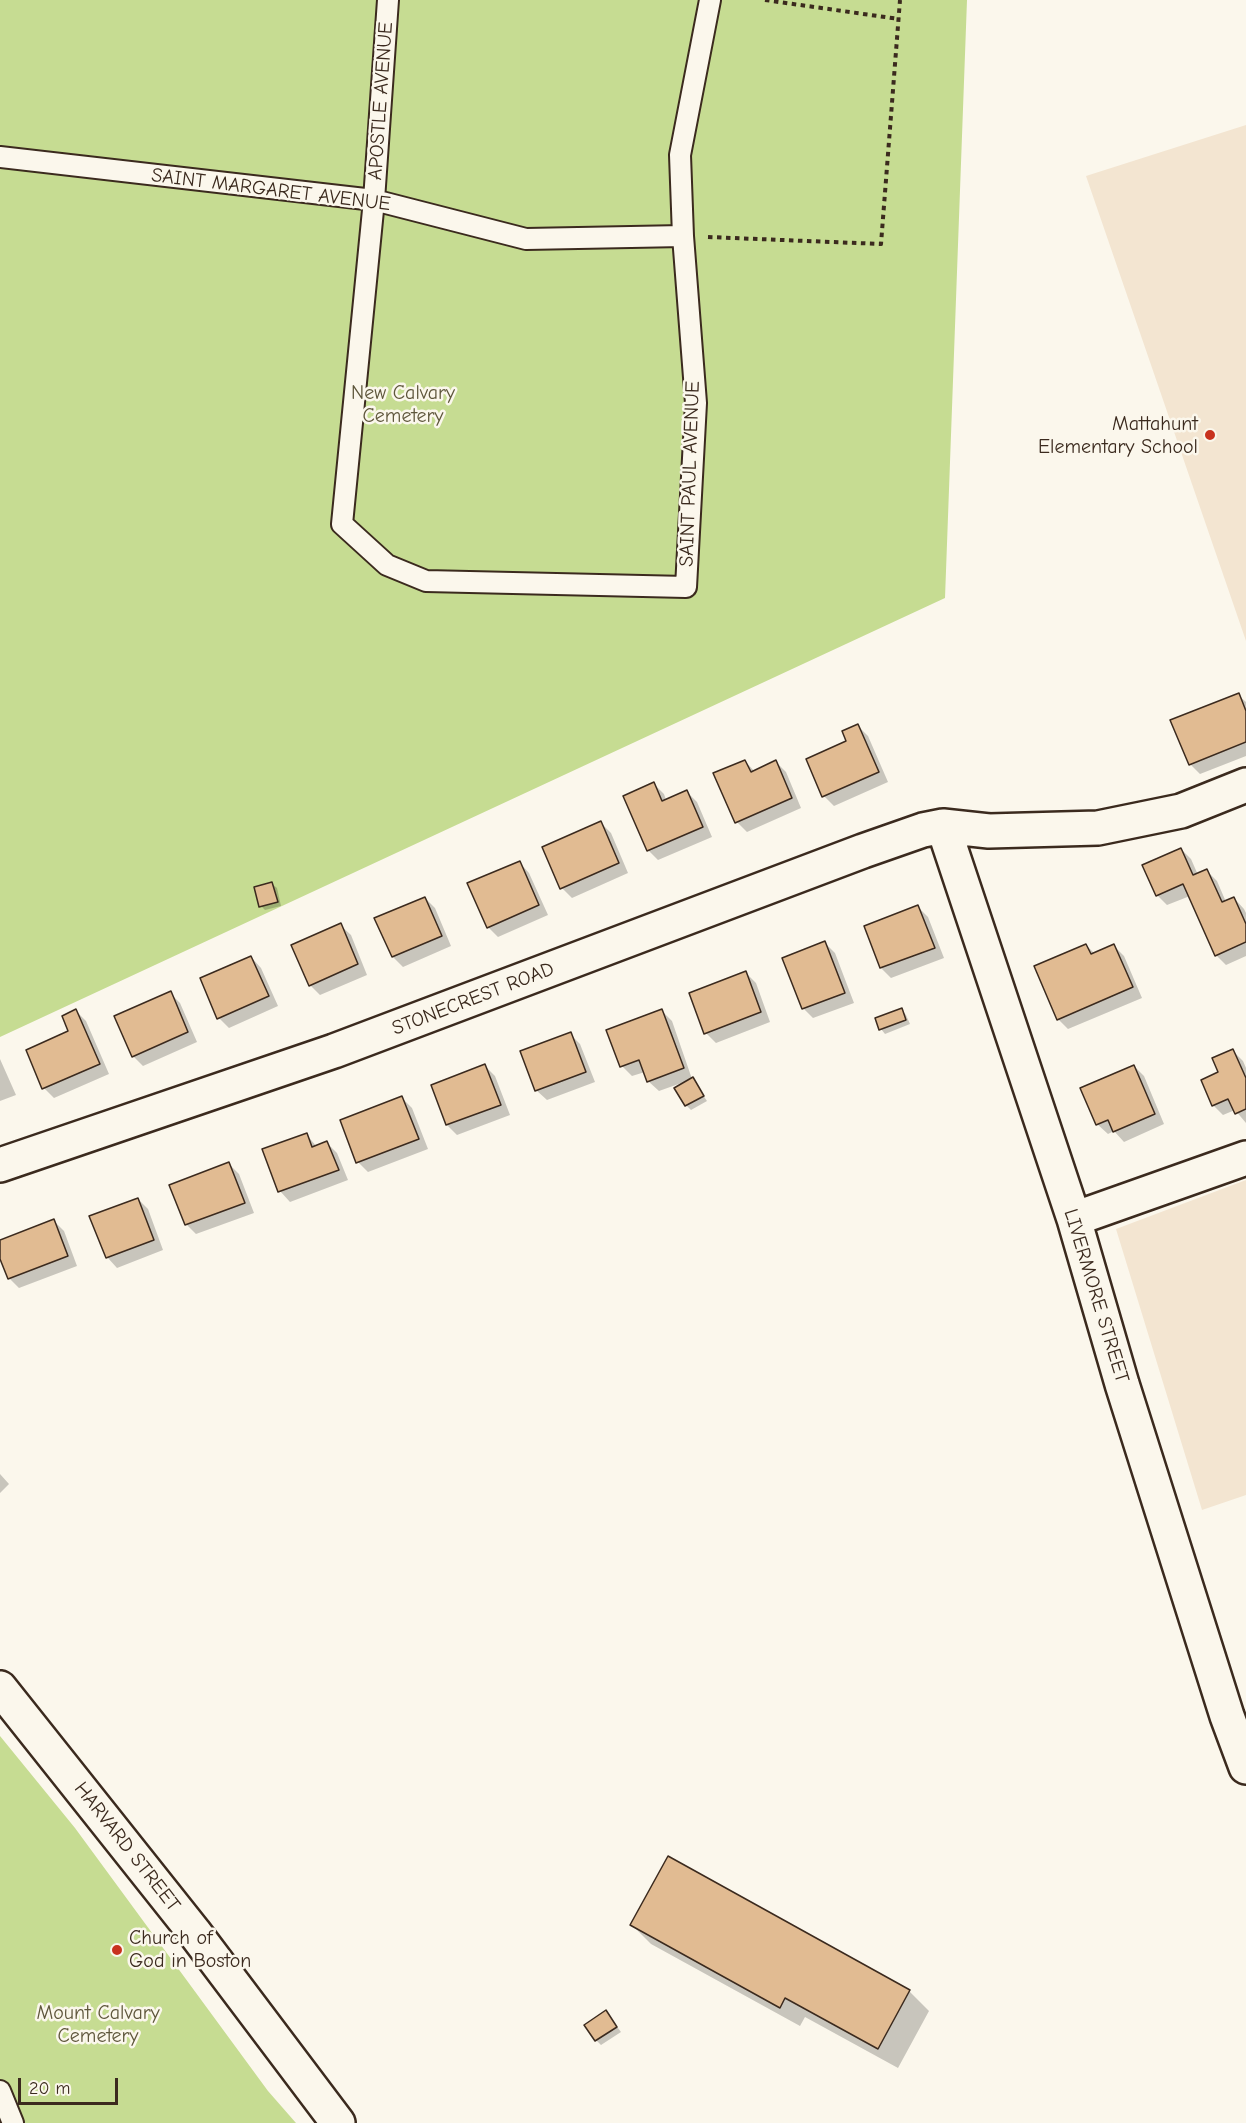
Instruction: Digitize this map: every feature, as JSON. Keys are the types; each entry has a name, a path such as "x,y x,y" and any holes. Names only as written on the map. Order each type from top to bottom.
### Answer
{"street":[{"name":"STONECREST ROAD","path":"0,1165 334,1051 923,830 943,826 1000,831 1098,828 1181,811 1246,784"},
{"name":"LIVERMORE STREET","path":"943,826 1074,1219 1227,1716 1246,1767"},
{"path":"1074,1219 1246,1158"},
{"name":"HARVARD STREET","path":"0,1688 194,1932 338,2123"}],"lane":[{"name":"APOSTLE AVENUE","path":"342,524 374,200 388,0"},
{"name":"SAINT PAUL AVENUE","path":"342,524 387,566 426,581 686,587 696,404 680,155 710,0"},
{"name":"SAINT MARGARET AVENUE","path":"0,157 374,200 526,239 684,236"},
{"path":"0,2091 13,2123"}],"path":[{"path":"765,0 899,19"},
{"path":"684,236 881,243 900,0"}],"shaded area":[{"name":"Mattahunt Elementary School","path":"1246,125 1246,641 1086,176"},
{"path":"1246,1180 1246,1495 1202,1510 1116,1229"}],"green space":[{"name":"New Calvary Cemetery","path":"0,0 967,0 945,598 0,1037"},
{"name":"Mount Calvary Cemetery","path":"0,1736 75,1828 268,2091 296,2123 0,2123"}],"building":[{"path":"1239,693 1246,711 1246,742 1189,765 1170,720"},
{"path":"858,724 879,772 822,797 806,759 846,741 842,731"},
{"path":"745,760 751,772 776,760 792,798 735,823 713,773"},
{"path":"654,782 662,801 687,790 703,827 647,851 623,796"},
{"path":"601,821 619,863 560,889 542,847"},
{"path":"1181,848 1193,875 1207,869 1222,902 1234,897 1246,924 1246,942 1215,956 1183,884 1156,896 1142,865"},
{"path":"520,861 539,905 487,928 467,883"},
{"path":"272,882 278,902 259,907 254,887"},
{"path":"425,897 442,936 392,957 374,918"},
{"path":"918,905 935,948 880,968 864,926"},
{"path":"341,923 358,964 309,986 291,945"},
{"path":"825,941 845,993 802,1009 782,958"},
{"path":"1086,944 1091,954 1114,944 1133,987 1057,1020 1034,966"},
{"path":"251,956 269,996 217,1019 200,978"},
{"path":"746,971 761,1012 704,1034 689,993"},
{"path":"171,991 188,1032 132,1057 114,1016"},
{"path":"902,1008 906,1020 879,1030 875,1018"},
{"path":"76,1009 100,1064 42,1089 26,1050 68,1031 62,1016"},
{"path":"662,1009 684,1068 647,1082 639,1060 620,1067 606,1030"},
{"path":"571,1032 586,1072 535,1091 520,1051"},
{"path":"1233,1049 1246,1078 1246,1109 1235,1114 1228,1099 1212,1106 1201,1080 1218,1072 1212,1058"},
{"path":"485,1064 501,1105 446,1125 431,1085"},
{"path":"1134,1065 1155,1114 1113,1132 1108,1120 1096,1125 1080,1088"},
{"path":"693,1077 704,1096 685,1106 674,1088"},
{"path":"402,1096 419,1139 356,1163 340,1120"},
{"path":"307,1133 312,1147 327,1141 339,1170 278,1192 262,1149"},
{"path":"229,1162 245,1203 185,1225 169,1185"},
{"path":"138,1198 154,1240 106,1258 89,1216"},
{"path":"54,1219 68,1256 8,1279 0,1259 0,1240"},
{"path":"668,1856 910,1990 878,2049 785,1998 780,2008 630,1925"},
{"path":"606,2010 617,2027 595,2041 584,2025"}],"place":[{"name":"Mattahunt Elementary School","path":"1210,435"},
{"name":"Church of God in Boston","path":"117,1950"}]}
